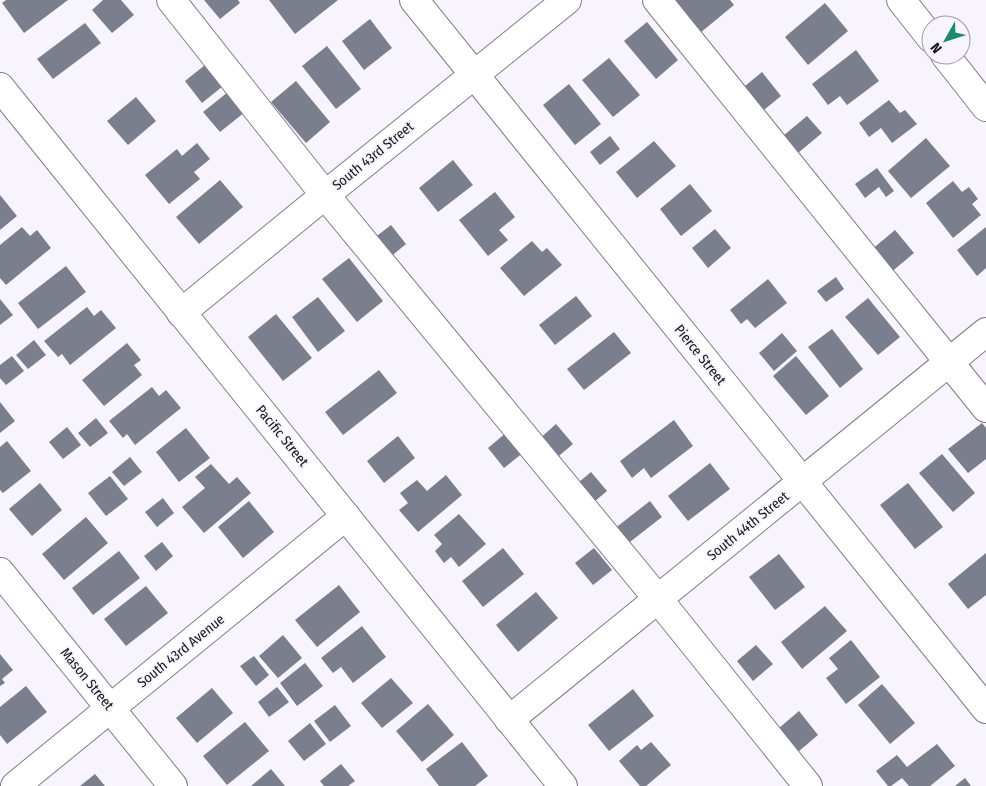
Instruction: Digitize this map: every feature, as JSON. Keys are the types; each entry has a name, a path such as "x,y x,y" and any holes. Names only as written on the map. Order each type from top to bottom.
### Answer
{"street":[{"path":"171,0 325,195 658,599 808,786"},
{"name":"Pierce Street","path":"414,0 986,709"},
{"name":"South 43rd Street","path":"181,313 567,0"},
{"path":"657,0 986,408"},
{"path":"901,0 921,25"},
{"path":"952,65 986,107"},
{"name":"Pacific Street","path":"0,87 563,786"},
{"name":"South 44th Street","path":"509,720 986,332"},
{"name":"South 43rd Avenue","path":"15,786 346,516"},
{"name":"Mason Street","path":"0,572 174,786"}],"building":[{"path":"6,0 68,0 24,33 2,3"},
{"path":"103,0 121,0 134,15 112,33 92,10"},
{"path":"204,0 238,0 240,3 220,19"},
{"path":"269,0 338,0 295,34"},
{"path":"674,0 730,0 734,5 700,33"},
{"path":"825,3 848,31 808,65 785,37"},
{"path":"370,19 392,48 364,70 342,41"},
{"path":"647,22 678,60 656,79 624,41"},
{"path":"85,23 101,43 53,79 37,59"},
{"path":"327,46 361,89 336,109 302,66"},
{"path":"856,50 879,81 847,105 840,96 828,105 812,84"},
{"path":"609,58 640,95 613,117 582,80"},
{"path":"205,65 223,86 202,103 185,81"},
{"path":"762,72 781,96 759,114 739,91"},
{"path":"296,81 330,122 306,143 271,102"},
{"path":"569,84 601,124 575,145 543,105"},
{"path":"228,92 245,112 220,132 203,112"},
{"path":"136,97 156,121 128,145 107,121"},
{"path":"889,100 900,113 905,110 917,124 892,143 881,128 869,137 859,123"},
{"path":"807,116 822,133 792,158 777,141"},
{"path":"610,136 620,149 600,165 590,152"},
{"path":"926,138 950,166 911,198 888,171"},
{"path":"654,141 676,166 637,198 616,172"},
{"path":"197,143 210,159 194,172 200,179 169,204 145,175 177,149 182,156"},
{"path":"453,160 473,185 438,212 419,188"},
{"path":"877,168 894,191 886,197 879,187 865,198 855,184"},
{"path":"220,180 243,207 199,244 176,217"},
{"path":"953,181 962,192 969,187 978,199 972,204 981,215 953,238 926,203"},
{"path":"690,184 712,211 681,236 660,209"},
{"path":"495,192 515,217 499,230 508,240 488,256 459,220"},
{"path":"0,195 17,216 0,230"},
{"path":"391,225 406,244 389,258 373,239"},
{"path":"22,227 30,236 37,230 51,248 6,285 0,278 0,245"},
{"path":"986,227 986,268 977,276 957,250"},
{"path":"715,229 731,248 708,268 692,248"},
{"path":"895,230 914,253 889,274 870,251"},
{"path":"532,241 542,252 547,248 562,265 524,296 500,268"},
{"path":"349,258 383,301 357,322 322,279"},
{"path":"66,266 86,292 38,329 18,303"},
{"path":"836,277 844,289 826,302 817,291"},
{"path":"768,279 787,303 755,328 747,319 741,324 730,310"},
{"path":"576,296 592,316 555,345 539,325"},
{"path":"318,297 345,331 318,352 292,317"},
{"path":"868,298 900,337 878,355 845,317"},
{"path":"0,299 13,315 0,325"},
{"path":"87,307 94,316 101,310 116,328 70,365 62,354 58,357 44,341"},
{"path":"276,314 312,358 283,381 248,337"},
{"path":"832,329 863,369 840,388 808,347"},
{"path":"614,332 631,353 584,390 567,369"},
{"path":"782,333 797,351 774,371 759,353"},
{"path":"34,340 46,355 28,369 16,355"},
{"path":"127,343 141,360 134,365 142,375 104,406 82,380"},
{"path":"12,356 24,371 6,385 0,378 0,365"},
{"path":"796,356 829,396 806,415 773,376"},
{"path":"379,370 397,393 343,435 325,412"},
{"path":"152,387 159,396 166,390 181,408 135,445 127,434 123,438 109,421"},
{"path":"0,402 15,421 0,433"},
{"path":"96,418 108,433 90,447 78,433"},
{"path":"674,420 693,446 651,478 644,468 632,478 620,461"},
{"path":"982,423 986,428 986,459 968,473 948,449"},
{"path":"556,424 573,444 554,460 537,441"},
{"path":"67,427 81,445 63,459 49,442"},
{"path":"186,428 210,458 179,482 156,452"},
{"path":"507,432 524,452 504,468 488,448"},
{"path":"398,436 415,458 384,483 367,461"},
{"path":"7,441 31,471 3,493 0,490 0,447"},
{"path":"942,454 975,493 953,512 919,473"},
{"path":"130,457 142,472 124,486 112,472"},
{"path":"710,463 730,489 688,521 668,496"},
{"path":"211,464 229,484 237,477 251,493 204,533 182,507 205,488 195,477"},
{"path":"591,472 607,491 588,507 572,488"},
{"path":"446,475 462,495 418,532 399,510 408,503 400,493 417,480 427,491"},
{"path":"110,476 128,499 106,516 88,493"},
{"path":"40,483 62,510 32,536 9,509"},
{"path":"908,483 943,527 915,549 880,505"},
{"path":"163,498 174,513 157,527 145,512"},
{"path":"249,501 274,532 243,558 218,527"},
{"path":"650,501 662,517 626,545 614,529"},
{"path":"459,514 486,544 459,567 451,557 444,563 435,551 442,544 434,535"},
{"path":"86,517 108,543 64,580 42,554"},
{"path":"162,542 173,556 156,571 144,556"},
{"path":"503,548 524,574 483,607 462,581"},
{"path":"594,548 612,570 593,585 575,563"},
{"path":"119,551 140,578 93,615 72,588"},
{"path":"986,553 986,595 968,609 948,584"},
{"path":"779,554 805,587 775,610 749,577"},
{"path":"339,585 360,612 317,647 295,620"},
{"path":"146,586 168,613 126,646 104,619"},
{"path":"536,592 558,618 518,652 496,625"},
{"path":"825,606 847,631 802,669 781,642"},
{"path":"362,626 386,657 353,683 341,667 333,673 321,658"},
{"path":"283,635 302,658 278,678 259,656"},
{"path":"851,640 880,677 846,704 826,678 838,669 829,658"},
{"path":"756,645 773,664 753,681 737,661"},
{"path":"0,654 13,670 2,679 5,683 0,686"},
{"path":"254,656 269,675 256,686 240,666"},
{"path":"305,663 323,686 297,706 280,683"},
{"path":"391,678 413,703 382,728 361,703"},
{"path":"882,684 915,723 890,744 858,705"},
{"path":"26,686 47,712 7,744 0,735 0,707"},
{"path":"277,687 289,702 269,717 258,702"},
{"path":"212,688 233,713 197,743 176,718"},
{"path":"633,689 654,716 609,751 588,725"},
{"path":"428,704 454,735 422,762 396,731"},
{"path":"335,705 351,726 330,742 314,721"},
{"path":"799,711 818,735 792,757 772,734"},
{"path":"245,722 269,751 227,785 203,756"},
{"path":"310,723 326,744 304,761 288,741"},
{"path":"462,742 488,776 475,786 439,786 426,769"},
{"path":"651,742 671,765 646,786 640,786 619,761 637,745 641,750"},
{"path":"937,744 955,766 930,786 909,786 902,778 888,786 876,771 897,755 907,767"},
{"path":"341,764 355,781 348,786 324,786 320,781"},
{"path":"271,769 285,786 251,786"},
{"path":"95,774 105,786 80,786"},
{"path":"965,778 971,786 955,786"}]}
